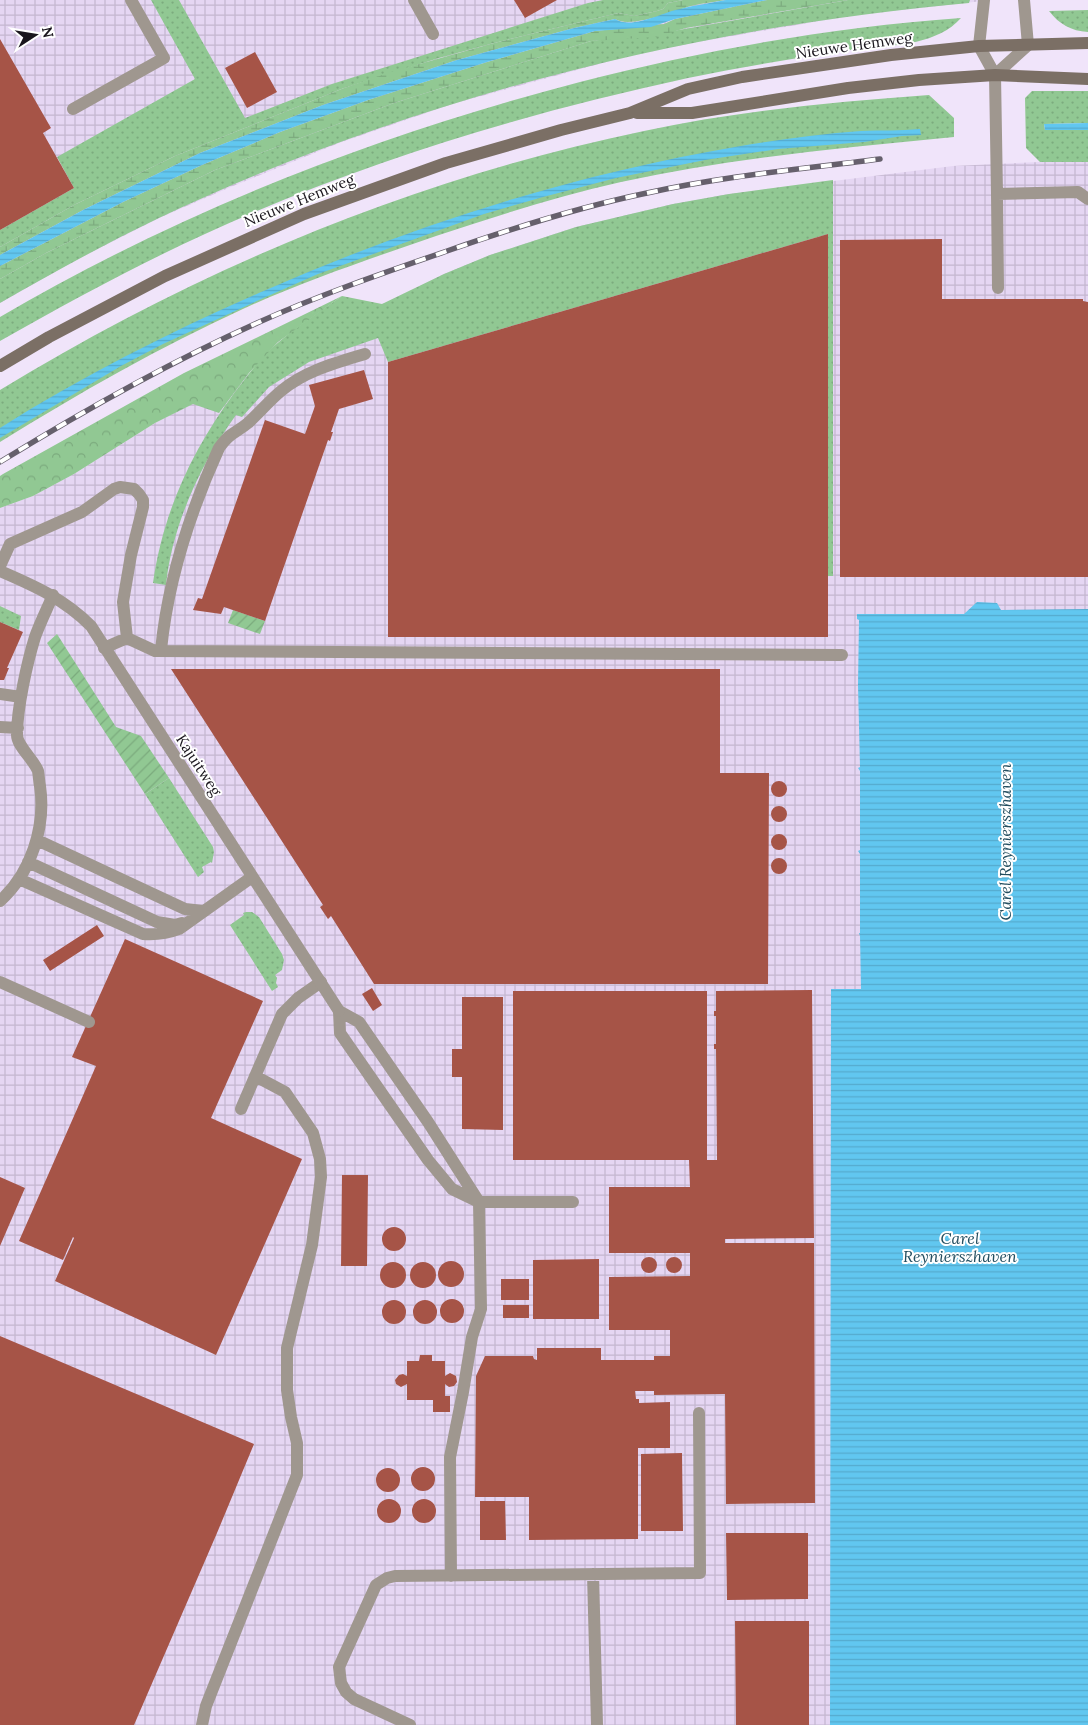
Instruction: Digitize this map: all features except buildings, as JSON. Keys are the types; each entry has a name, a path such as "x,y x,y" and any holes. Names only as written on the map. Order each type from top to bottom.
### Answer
{"main road":[{"name":"Nieuwe Hemweg","path":"0,366 49,337 165,276 304,214 446,163 561,130 630,113 688,89 742,77 837,62 979,46 1088,43"},
{"name":"Nieuwe Hemweg","path":"630,113 692,113 848,88 919,80 995,75 1088,79"}],"street":[{"path":"73,109 164,58 131,0"},
{"path":"414,0 433,34"},
{"path":"984,0 979,46 995,75 998,288"},
{"path":"995,75 1028,44 1024,0"},
{"path":"997,194 1078,192 1088,199"},
{"path":"161,650 164,620 184,537 219,448 226,438 246,425 282,390 298,379 315,370 364,354"},
{"path":"0,566 10,544 82,512 120,487 134,489 143,500 143,507 130,555 123,602 126,638"},
{"name":"Kajuitweg","path":"0,571 53,595 68,605 91,626 339,1011"},
{"path":"0,901 19,878 37,840 41,814 41,792 38,771 17,737 21,697 35,637 53,595"},
{"path":"104,648 126,638 155,650 842,655"},
{"path":"0,694 21,697"},
{"path":"0,727 18,728"},
{"path":"37,840 185,909 204,911"},
{"path":"28,862 157,922 175,925 188,922"},
{"path":"19,878 143,934 155,935 178,929 252,877"},
{"path":"0,982 89,1022"},
{"path":"241,1109 282,1014 298,998 321,982"},
{"path":"339,1011 359,1022 428,1122 479,1202 481,1309 472,1337 450,1457 452,1576"},
{"path":"339,1011 340,1033 428,1160 452,1189 479,1202 573,1202"},
{"path":"202,1725 210,1697 296,1475 298,1443 291,1417 287,1390 287,1348 312,1245 321,1177 320,1159 313,1133 285,1092 255,1076"},
{"path":"410,1725 370,1707 346,1692 341,1683 339,1667 372,1590 380,1581 395,1576 700,1574 699,1413"},
{"path":"593,1574 597,1725"}],"shaded area":[{"path":"0,0 992,0 854,15 692,43 632,55 452,104 339,143 159,218 74,261 0,303"},
{"path":"1088,162 1088,1725 0,1725 0,508 33,496 74,474 155,423 444,274 490,255 576,227 673,204 729,194 953,166"}],"green space":[{"path":"151,0 179,0 245,118 332,84 588,3 603,0 683,0 668,3 663,9 657,11 634,16 618,13 494,43 344,88 175,156 74,205 0,247 0,230 74,188 57,157 195,79"},
{"path":"683,0 726,0 691,6 641,21 622,22 615,19 574,28 457,60 323,105 200,153 85,209 0,255 0,247 74,205 175,156 344,88 391,72 494,43 618,13 634,16 657,11 663,9 668,3"},
{"path":"767,0 848,0 686,28 655,37 591,41 394,103 215,170 46,253 0,279 0,266 123,202 202,165 280,132 368,100 487,62 595,31 664,24 675,19"},
{"path":"848,0 970,0 969,3 865,14 760,30 657,50 555,75 453,104 353,137 255,175 139,228 0,303 0,279 46,253 215,170 394,103 591,41 673,31"},
{"path":"1088,10 1088,32 1066,26 1049,11"},
{"path":"961,18 952,27 941,33 916,42 820,54 688,78 626,92 503,124 382,163 263,208 205,234 101,285 0,341 0,317 138,243 209,210 281,180 429,126 580,82 721,50 865,27"},
{"path":"1032,91 1088,91 1088,123 1044,124 1045,130 1088,130 1088,162 1040,162 1026,148 1025,98"},
{"path":"929,95 954,118 954,137 870,145 704,166 621,182 482,221 340,270 245,308 182,338 120,371 0,442 0,390 75,346 152,305 231,267 311,233 392,202 475,174 559,151 679,124 786,108"},
{"path":"833,180 833,576 828,576 828,234 388,362 378,338 309,362 269,387 242,417 236,415 211,453 190,496 169,562 166,585 153,583 164,531 172,507 205,436 235,392 267,352 295,329 342,296 382,304 444,274 490,255 576,227 673,204 729,194"},
{"path":"342,296 278,342 249,373 219,413 193,404 155,423 74,474 33,496 0,508 0,476 3,474 184,373"},
{"path":"0,606 21,616 19,630 0,622"},
{"path":"233,610 265,621 260,634 228,623"},
{"path":"57,634 116,727 141,736 169,778 145,794 47,643"},
{"path":"169,778 213,847 212,863 202,867 204,872 198,877 145,794"},
{"path":"246,912 252,912 259,917 284,960 282,970 275,975 278,987 272,991 230,925"}],"water":[{"path":"726,0 767,0 675,19 651,27 595,31 487,62 368,100 280,132 202,165 123,202 0,266 0,255 85,209 200,153 323,105 457,60 574,28 615,19 630,23 673,11"},
{"path":"1088,123 1088,130 1045,130 1044,124"},
{"path":"920,129 921,135 778,149 705,160 616,178 484,214 318,274 163,344 121,366 0,438 0,428 32,408 164,337 323,266 438,223 555,187 674,158 750,144 813,136 861,131"},
{"name":"Carel Reynierszhaven","path":"977,602 997,603 1001,610 1088,609 1088,1725 830,1725 831,989 861,989 859,933 860,854 858,851 860,850 860,771 858,768 860,767 859,620 857,619 857,614 964,614"}],"railway":[{"path":"0,462 126,388 224,338 304,303 472,242 571,211 676,187 734,177 880,159"}]}
